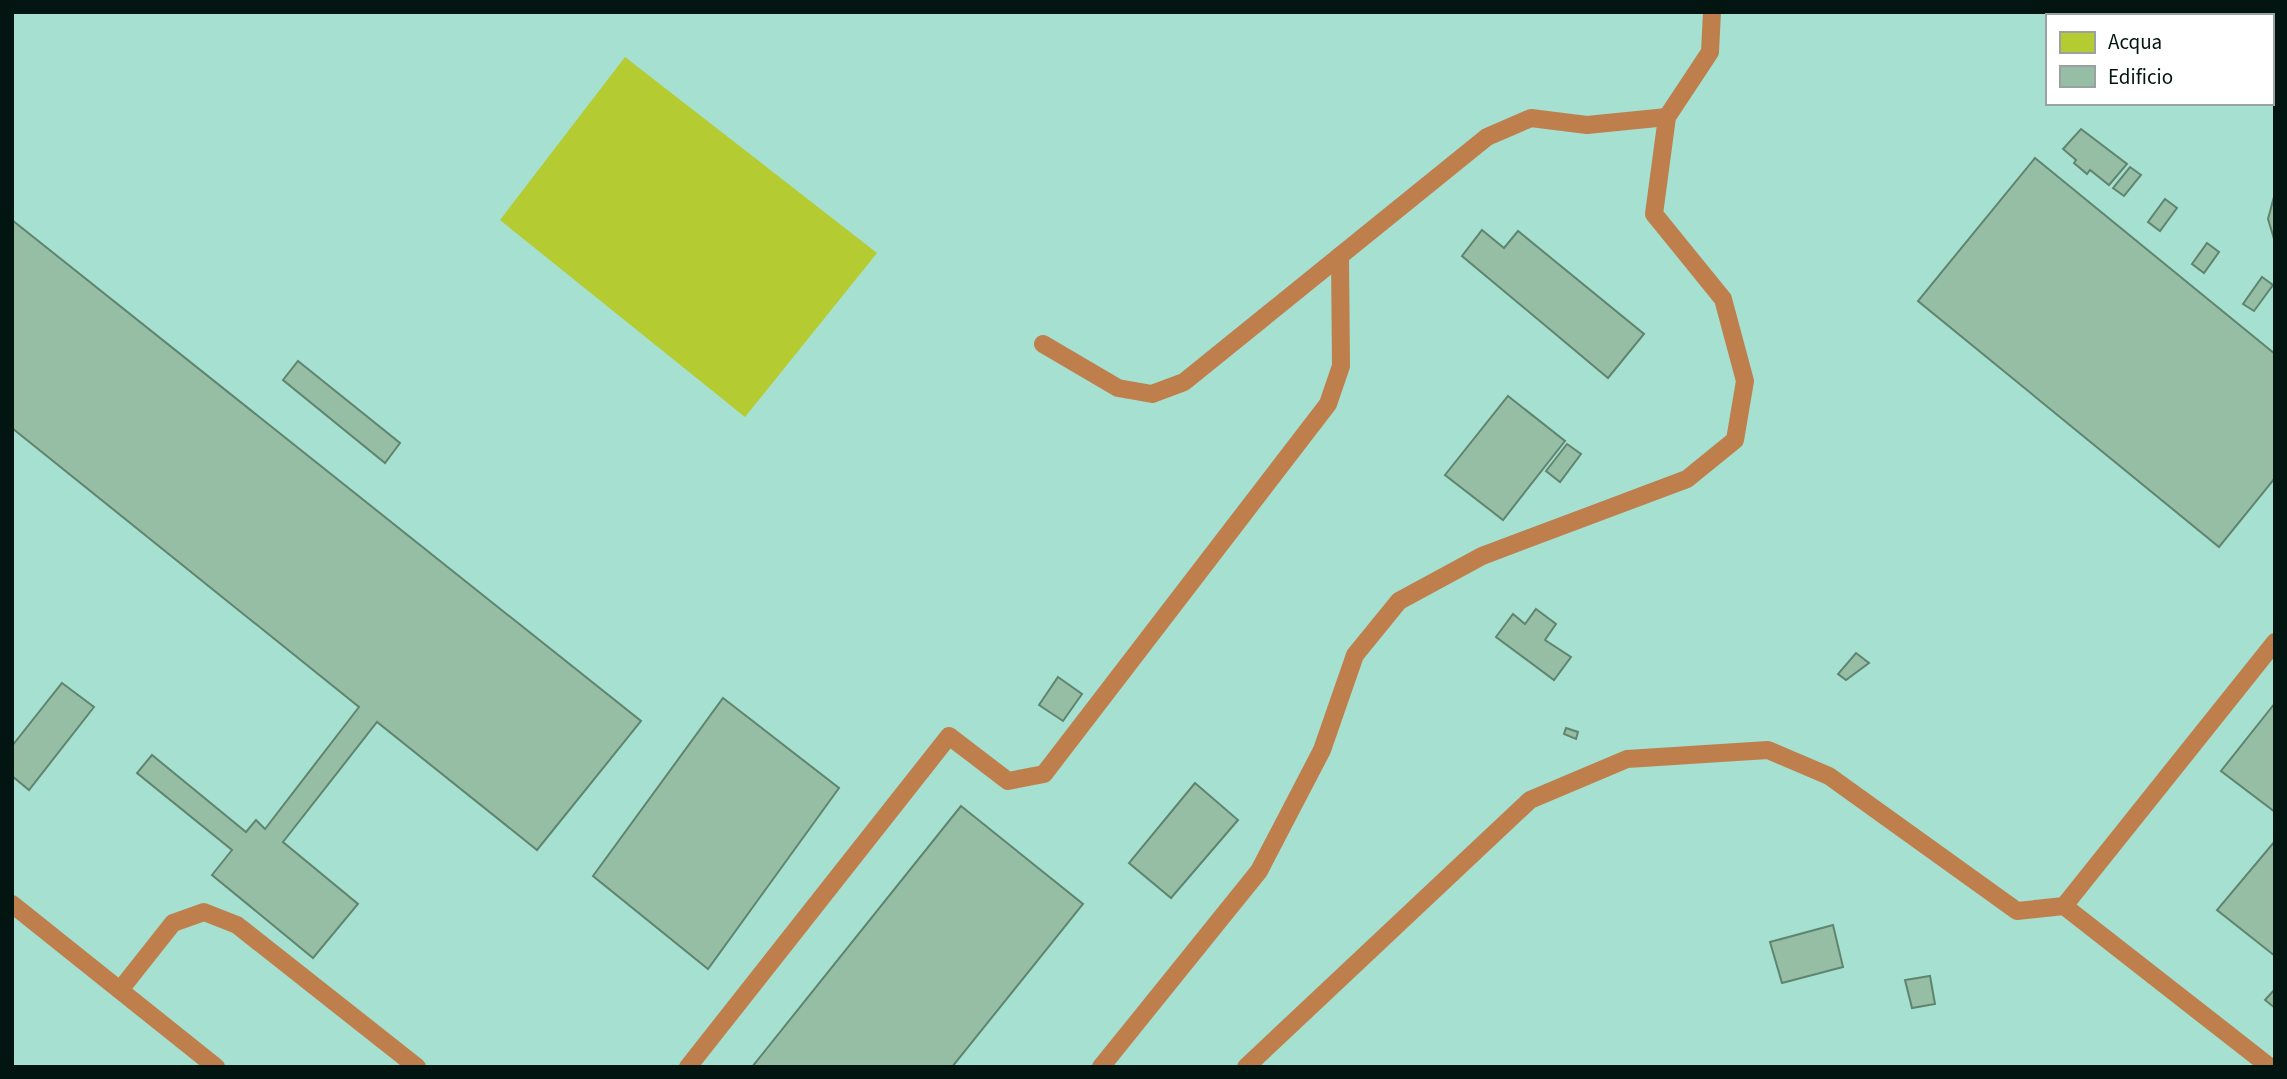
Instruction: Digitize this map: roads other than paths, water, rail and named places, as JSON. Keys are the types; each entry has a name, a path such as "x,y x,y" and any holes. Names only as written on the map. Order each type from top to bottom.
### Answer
{"lane":[{"path":"1101,1067 1259,871 1322,750 1355,655 1399,601 1482,556 1687,480 1735,440 1745,381 1723,299 1654,214 1667,117 1710,52 1712,12"},
{"path":"1043,344 1118,388 1152,394 1184,382 1487,137 1531,118 1587,125 1667,117"},
{"path":"688,1067 949,736 1008,781 1044,774 1328,404 1341,366 1340,256"},
{"path":"2064,906 2275,642"},
{"path":"1246,1067 1530,800 1627,759 1768,750 1829,776 2017,911 2064,906 2270,1067"},
{"path":"12,904 216,1067"},
{"path":"120,990 173,923 204,912 237,925 417,1067"}],"water":[{"path":"625,57 877,253 745,417 500,220"}]}
